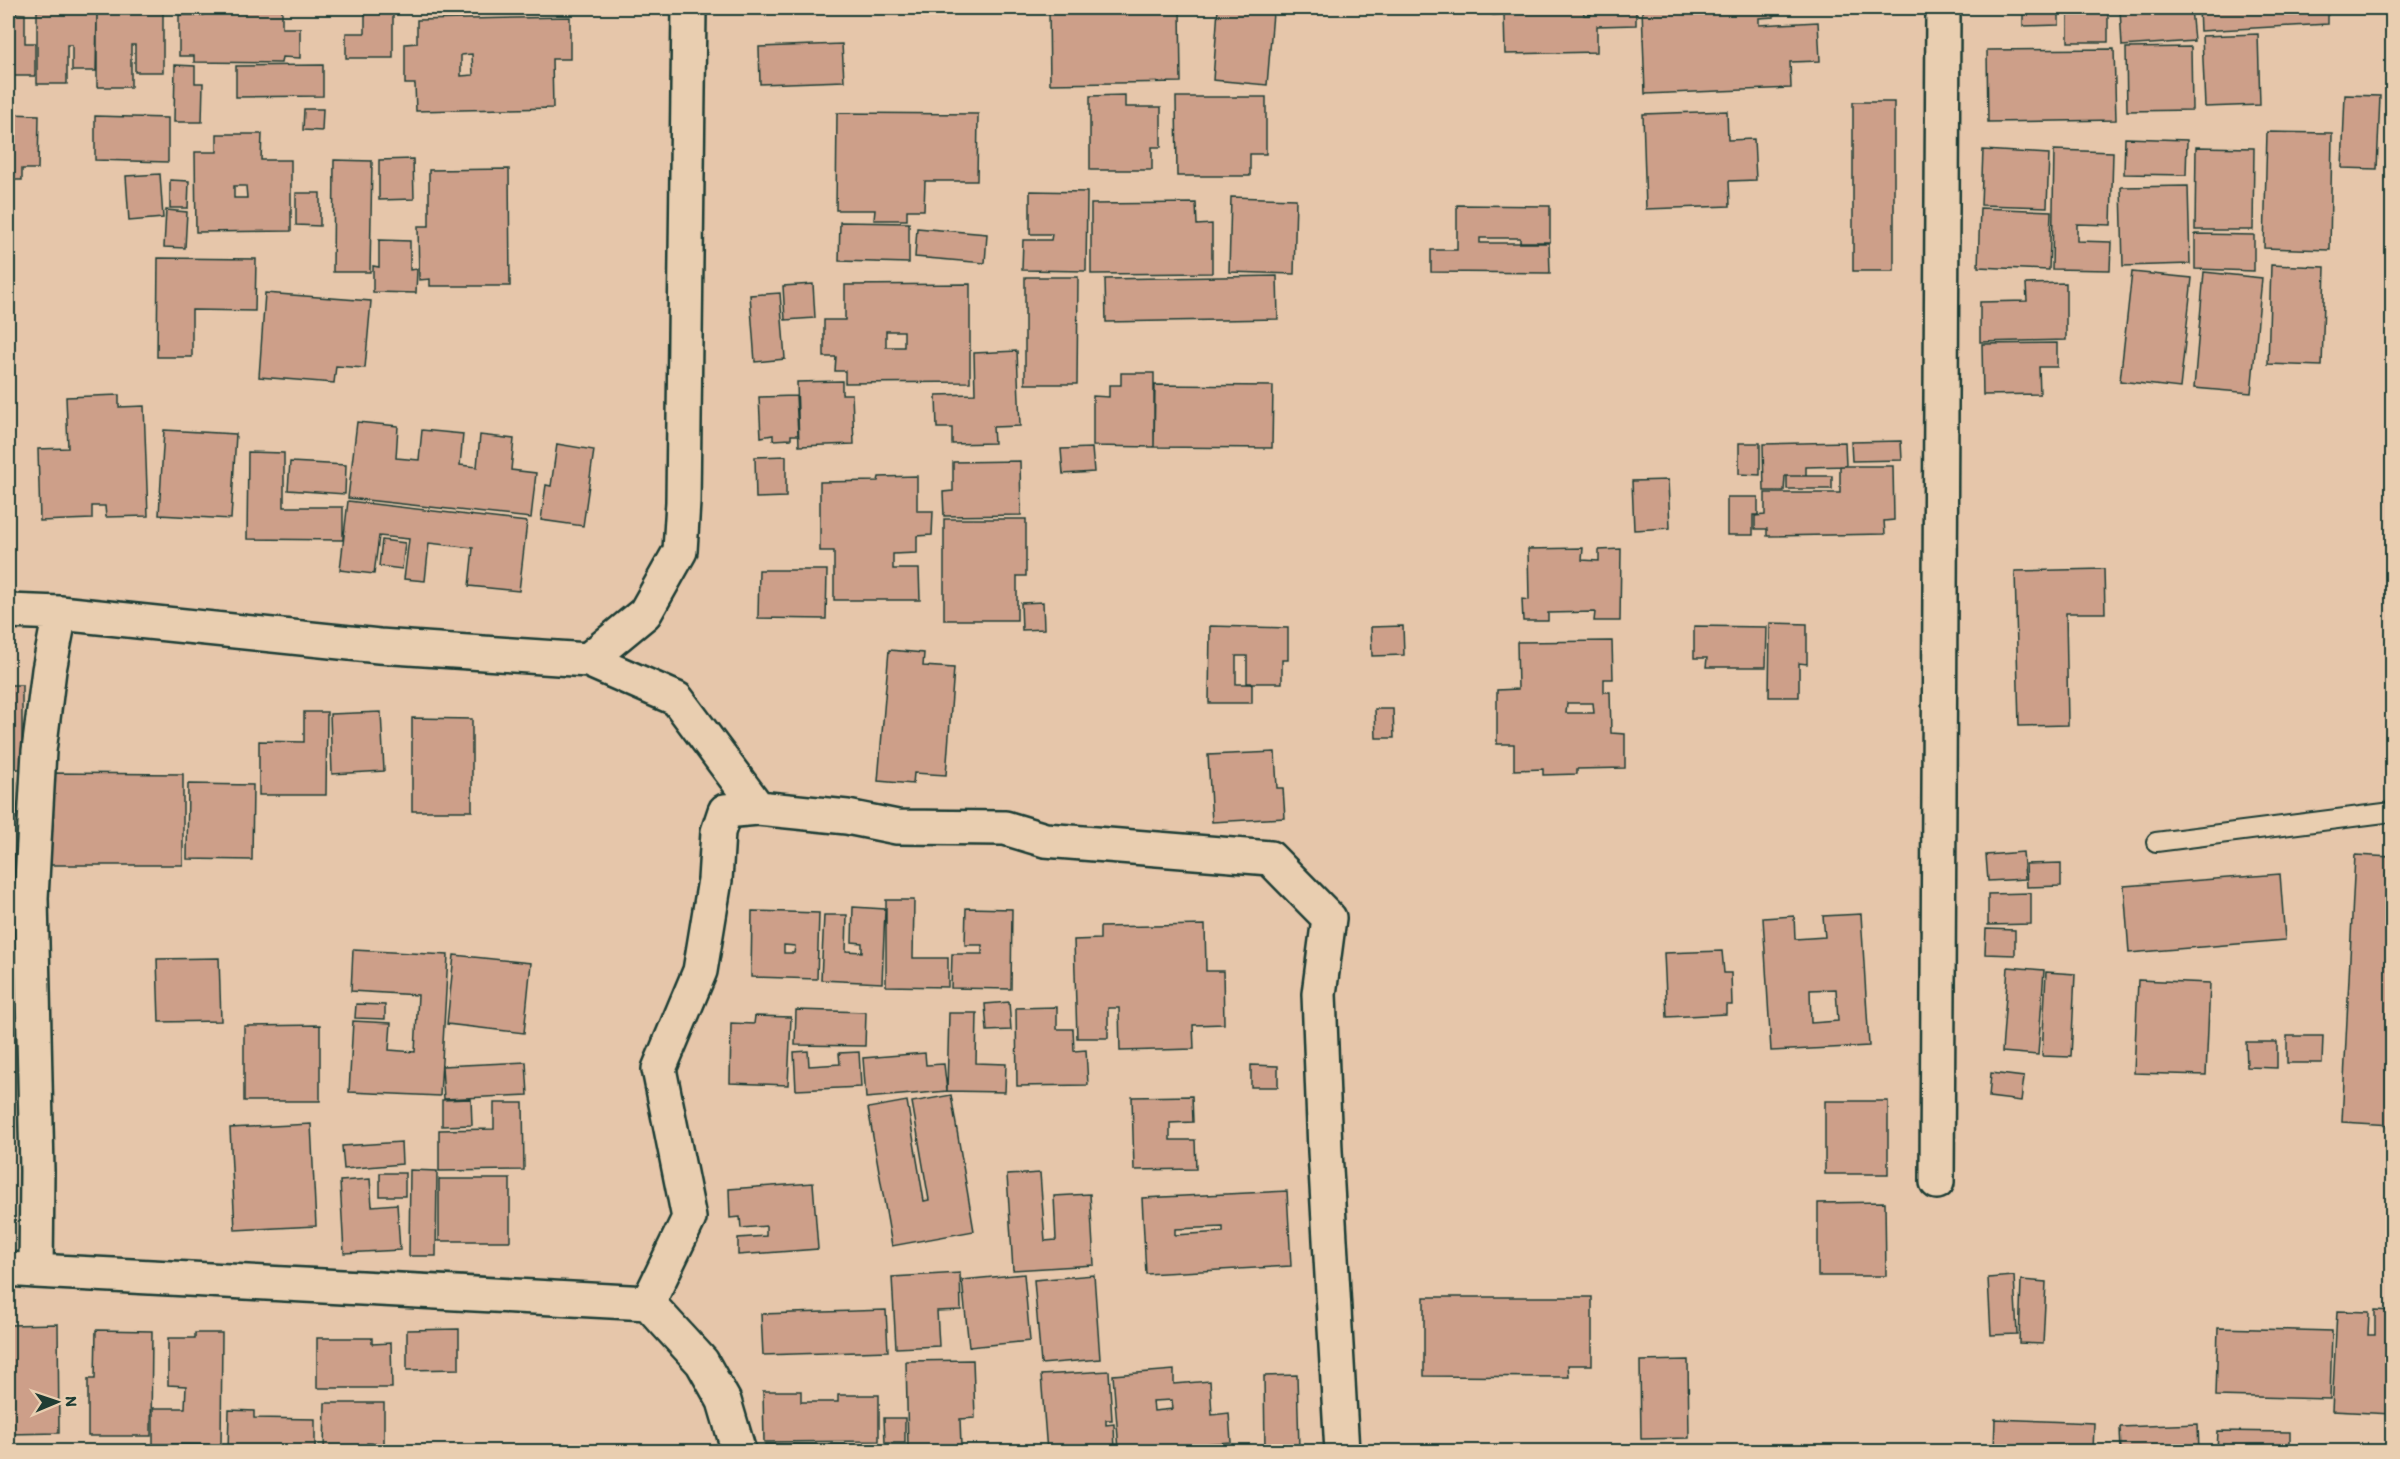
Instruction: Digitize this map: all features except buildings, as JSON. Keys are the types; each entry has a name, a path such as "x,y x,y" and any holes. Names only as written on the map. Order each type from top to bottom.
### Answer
{"street":[{"path":"588,660 645,613 680,551 683,502 689,8"},
{"path":"1937,1182 1943,8"},
{"path":"8,611 60,613 379,646 588,660 677,699 758,808"},
{"path":"60,613 49,670 39,751 31,898 37,1171 22,1270 648,1303 702,1362 724,1401 739,1452"},
{"path":"648,1303 689,1218 659,1069 700,971 715,880 718,832 725,811 758,808 847,817 897,827 1005,828 1045,840 1270,858 1329,918 1319,994 1325,1151 1342,1452"}],"lane":[{"path":"2156,842 2392,813"}]}
